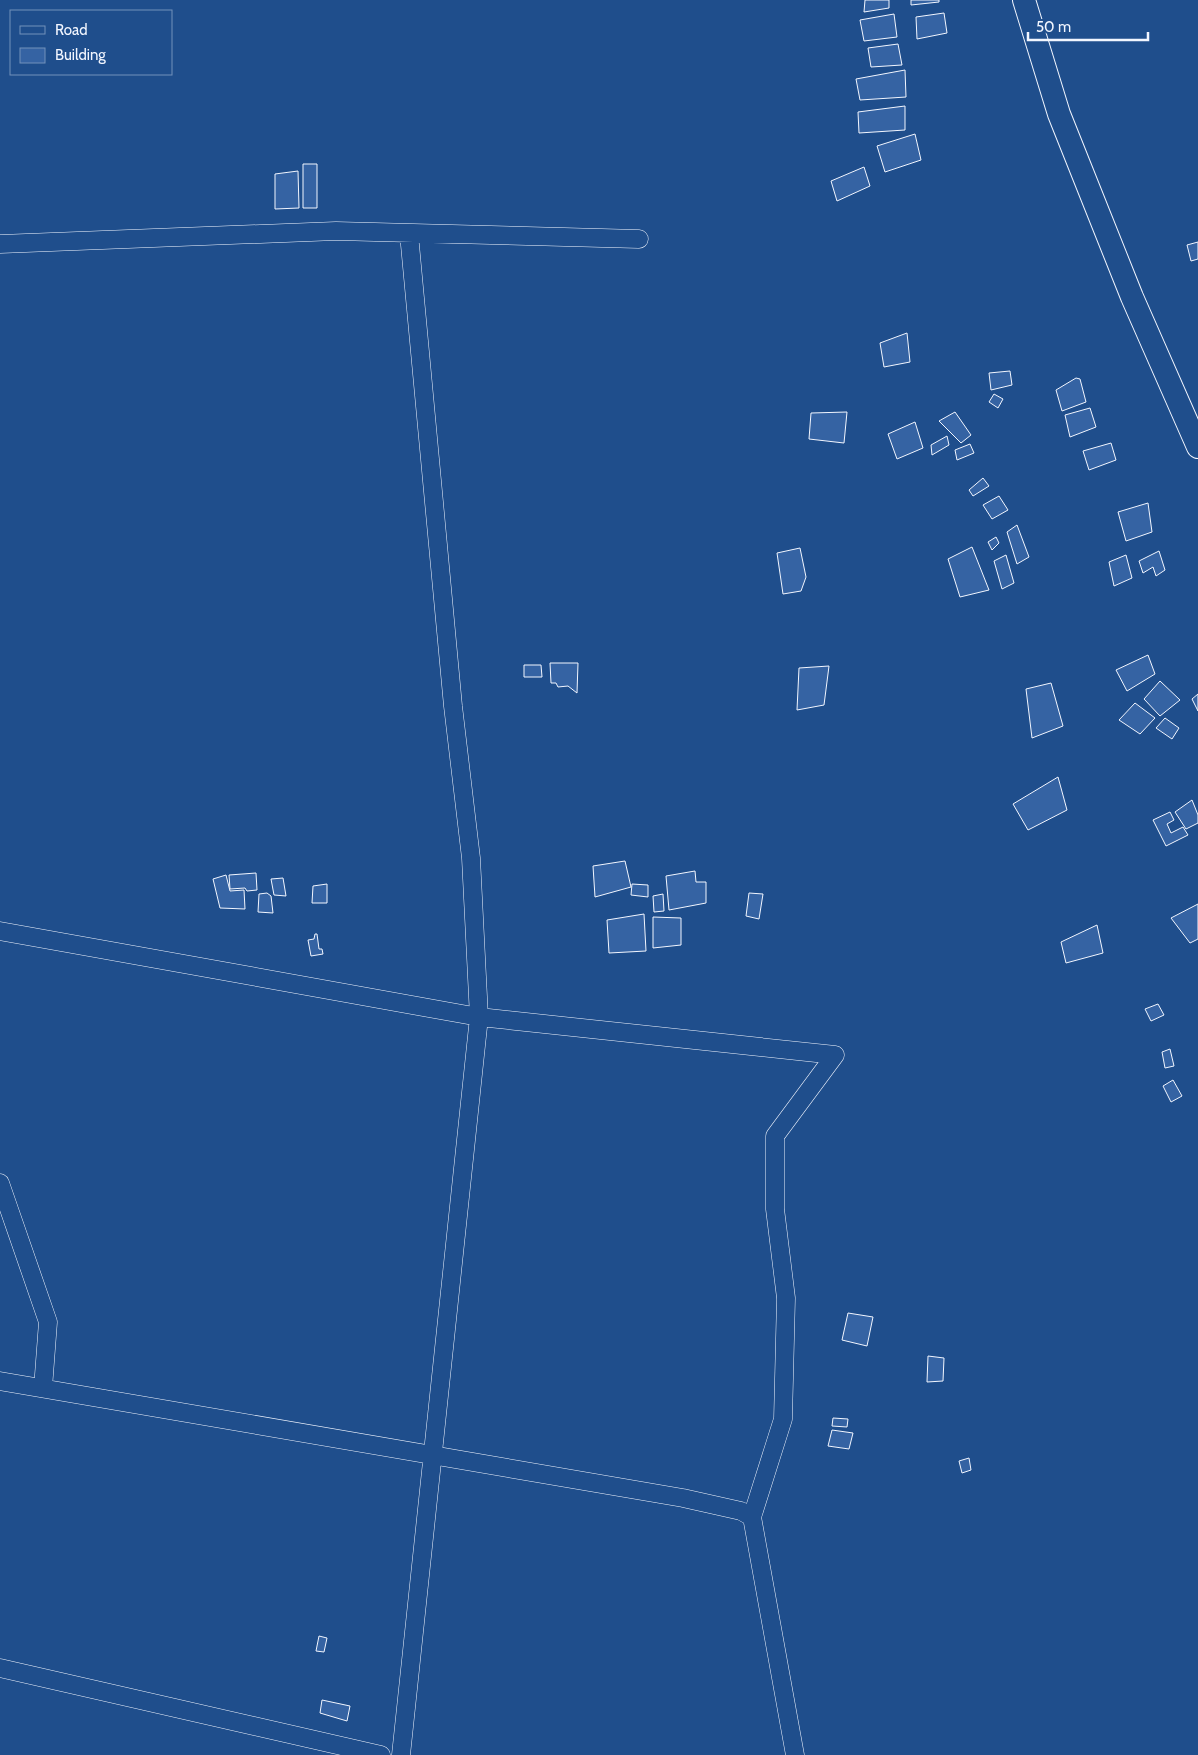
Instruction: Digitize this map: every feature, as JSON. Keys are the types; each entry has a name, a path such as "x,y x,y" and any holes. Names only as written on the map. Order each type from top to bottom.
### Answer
{"main road":[{"path":"1024,0 1059,114 1132,297 1198,447"}],"street":[{"path":"0,244 336,231 639,239"},
{"path":"401,1755 479,1017 471,858 452,706 410,234"},
{"path":"0,931 479,1017 835,1055 775,1136 775,1209 786,1298 783,1419 752,1518 795,1755"},
{"path":"0,1183 48,1322 44,1388"},
{"path":"0,1381 683,1498 741,1511 752,1518"},
{"path":"0,1668 381,1755"}],"building":[{"path":"865,0 889,0 889,8 864,12"},
{"path":"911,0 939,0 939,2 911,5"},
{"path":"944,13 947,33 917,39 916,17"},
{"path":"894,14 897,37 864,41 860,20"},
{"path":"898,44 902,65 871,67 868,48"},
{"path":"905,70 906,97 860,100 856,79"},
{"path":"905,106 905,130 859,133 858,112"},
{"path":"915,134 921,160 885,172 877,146"},
{"path":"303,164 317,164 317,208 303,208"},
{"path":"864,167 870,186 837,201 831,181"},
{"path":"298,171 299,208 275,209 275,174"},
{"path":"1198,242 1198,259 1191,261 1187,245"},
{"path":"907,333 910,362 884,367 880,343"},
{"path":"1010,371 1012,385 991,390 989,373"},
{"path":"1076,378 1080,379 1086,402 1062,411 1056,390"},
{"path":"994,394 1003,399 998,408 989,402"},
{"path":"1090,408 1096,427 1070,437 1065,415"},
{"path":"847,412 844,443 809,439 811,413"},
{"path":"955,412 971,435 961,443 939,421"},
{"path":"915,422 923,448 897,459 888,434"},
{"path":"947,436 949,445 932,455 931,445"},
{"path":"1111,443 1116,460 1089,470 1083,451"},
{"path":"970,444 974,453 957,460 955,450"},
{"path":"983,478 989,486 973,496 969,490"},
{"path":"999,496 1008,510 992,519 983,505"},
{"path":"1148,503 1152,532 1126,541 1118,512"},
{"path":"1017,525 1029,557 1017,564 1007,532"},
{"path":"996,537 999,543 992,550 988,542"},
{"path":"972,547 989,590 960,597 948,559"},
{"path":"800,548 806,577 801,591 783,594 777,553"},
{"path":"1159,551 1165,570 1156,576 1153,567 1143,573 1139,561"},
{"path":"1006,555 1014,583 1002,589 994,561"},
{"path":"1126,555 1132,578 1114,586 1109,562"},
{"path":"1148,655 1155,674 1127,691 1116,670"},
{"path":"550,663 578,663 577,693 568,686 558,687 556,683 551,683"},
{"path":"524,665 541,665 542,677 524,677"},
{"path":"829,666 824,705 797,710 799,668"},
{"path":"1160,681 1180,700 1160,716 1144,699"},
{"path":"1051,683 1063,726 1032,738 1026,689"},
{"path":"1198,694 1198,711 1192,699"},
{"path":"1135,703 1155,718 1140,734 1119,720"},
{"path":"1165,718 1179,728 1172,739 1156,728"},
{"path":"1058,777 1067,810 1028,830 1013,804"},
{"path":"1192,800 1198,815 1198,823 1186,829 1175,812"},
{"path":"1170,812 1174,820 1167,824 1171,833 1183,827 1188,835 1166,846 1153,820"},
{"path":"625,861 631,887 595,897 593,866"},
{"path":"695,871 696,882 706,882 706,903 669,910 666,876"},
{"path":"256,873 257,890 247,891 245,888 230,889 229,875"},
{"path":"226,875 230,891 244,890 245,909 220,908 213,879"},
{"path":"283,878 286,896 274,895 271,879"},
{"path":"327,884 327,903 312,903 313,886"},
{"path":"632,884 648,885 648,897 631,895"},
{"path":"267,893 271,896 273,913 258,912 259,894"},
{"path":"749,893 763,894 759,919 746,916"},
{"path":"663,894 664,911 654,912 653,896"},
{"path":"1198,904 1198,939 1190,943 1171,918"},
{"path":"644,914 646,951 609,953 607,920"},
{"path":"653,917 681,918 681,945 653,948"},
{"path":"1097,925 1103,953 1066,963 1061,942"},
{"path":"315,934 317,934 319,949 322,949 323,954 311,956 308,940 314,939"},
{"path":"1158,1004 1164,1015 1151,1021 1145,1009"},
{"path":"1170,1049 1174,1066 1165,1068 1162,1052"},
{"path":"1173,1080 1182,1096 1171,1102 1163,1086"},
{"path":"848,1313 873,1317 867,1346 842,1340"},
{"path":"928,1356 944,1358 943,1381 927,1382"},
{"path":"833,1418 848,1419 847,1427 832,1426"},
{"path":"832,1430 853,1433 849,1449 828,1446"},
{"path":"969,1458 971,1470 962,1473 959,1461"},
{"path":"319,1636 327,1638 324,1652 316,1651"},
{"path":"322,1700 350,1706 347,1721 320,1713"}]}
